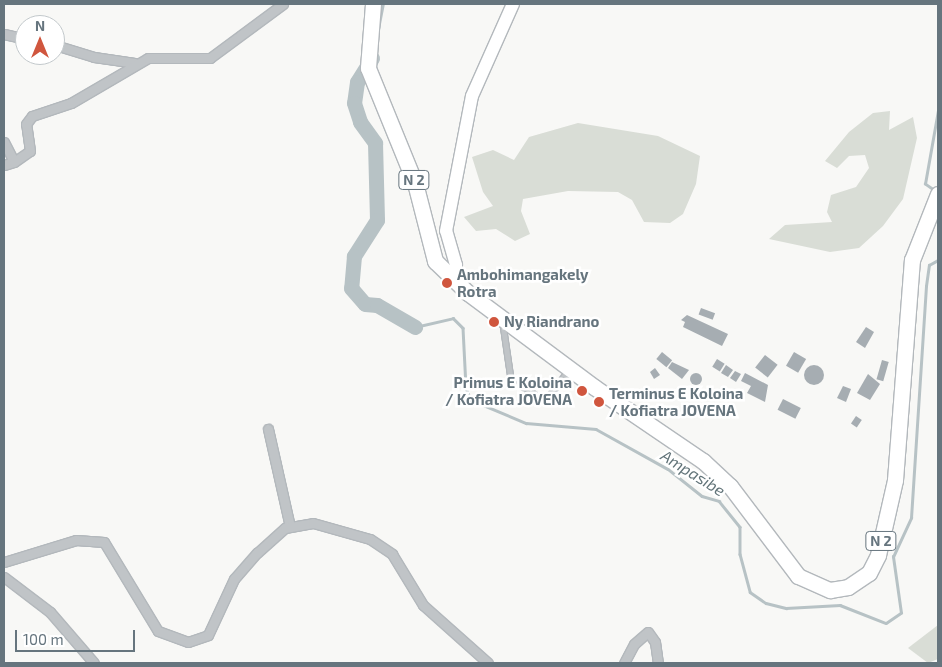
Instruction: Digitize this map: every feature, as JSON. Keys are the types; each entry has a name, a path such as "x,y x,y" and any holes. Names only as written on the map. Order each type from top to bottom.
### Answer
{"main road":[{"name":"N 2","path":"373,4 367,60 371,76 415,183 433,257 454,282 570,369 703,461 730,486 798,576 830,590 848,587 869,573 891,504 905,391 912,260 937,198"}],"street":[{"path":"4,165 14,162 30,151 26,124 32,116 71,103 135,63 162,56 210,58 283,4"},
{"path":"454,282 447,224 472,96 513,4"},
{"path":"65,48 94,58 135,63"},
{"path":"4,142 14,162"},
{"path":"268,428 290,527"},
{"path":"4,562 76,540 104,542 158,631 188,642 208,635 234,579 290,527 313,523 370,539 392,554 423,605 488,663"},
{"path":"4,577 50,612 94,663"},
{"path":"624,663 634,644 648,632 655,642 658,663"}],"lane":[{"path":"502,317 511,379 546,401 570,369"}],"shaded area":[{"path":"890,111 889,130 913,117 917,138 903,199 883,226 859,248 830,252 769,239 785,225 832,222 827,212 831,195 856,187 869,168 865,155 849,156 837,168 825,161 849,132 873,113"},
{"path":"578,123 658,136 700,156 696,184 683,214 670,223 644,222 632,200 618,192 568,191 523,199 521,211 530,234 515,241 496,229 476,231 464,217 493,206 483,192 472,157 493,150 514,160 529,137"},
{"path":"938,625 938,659 928,663 908,648"}],"building":[{"path":"701,308 715,313 713,320 699,315"},
{"path":"687,315 728,334 722,346 683,327 685,322 681,320"},
{"path":"866,327 874,332 865,348 856,342"},
{"path":"662,352 672,360 666,367 656,359"},
{"path":"794,352 806,359 798,373 786,366"},
{"path":"765,355 778,365 768,377 755,368"},
{"path":"717,359 725,364 720,371 712,367"},
{"path":"882,360 889,362 883,381 876,379"},
{"path":"672,362 689,370 682,379 668,368"},
{"path":"726,365 733,370 728,377 721,373"},
{"path":"814,365 821,368 824,375 821,382 814,385 807,382 804,375 807,368"},
{"path":"655,368 660,375 654,379 650,372"},
{"path":"735,371 741,374 736,382 730,378"},
{"path":"694,373 698,373 702,379 698,385 694,385 690,381 690,377"},
{"path":"745,373 768,385 765,402 747,393 751,386 741,381"},
{"path":"868,374 880,384 870,400 857,393"},
{"path":"843,386 851,389 846,402 837,398"},
{"path":"648,388 656,397 652,400 644,392"},
{"path":"783,399 801,408 795,419 778,410"},
{"path":"856,416 862,420 857,427 851,423"}],"waterway":[{"name":"Ampasibe","path":"378,29 383,4"},
{"path":"372,58 357,82 354,103 360,122 375,143 377,220 354,256 351,288 365,304 377,305 415,327"},
{"name":"Ampasibe","path":"935,191 925,184 938,110"},
{"name":"Ampasibe","path":"415,327 453,318 463,328 466,388 471,400 526,423 596,429 668,469 702,496 719,501 740,527 740,554 750,592 766,603 786,608 840,605 886,623 901,613 893,557 911,518 926,286 929,265 938,260"}],"place":[{"name":"Ambohimangakely Rotra","path":"447,283"},
{"name":"Ny Riandrano","path":"494,322"},
{"name":"Primus E Koloina / Kofiatra JOVENA","path":"582,391"},
{"name":"Terminus E Koloina / Kofiatra JOVENA","path":"599,402"}]}
